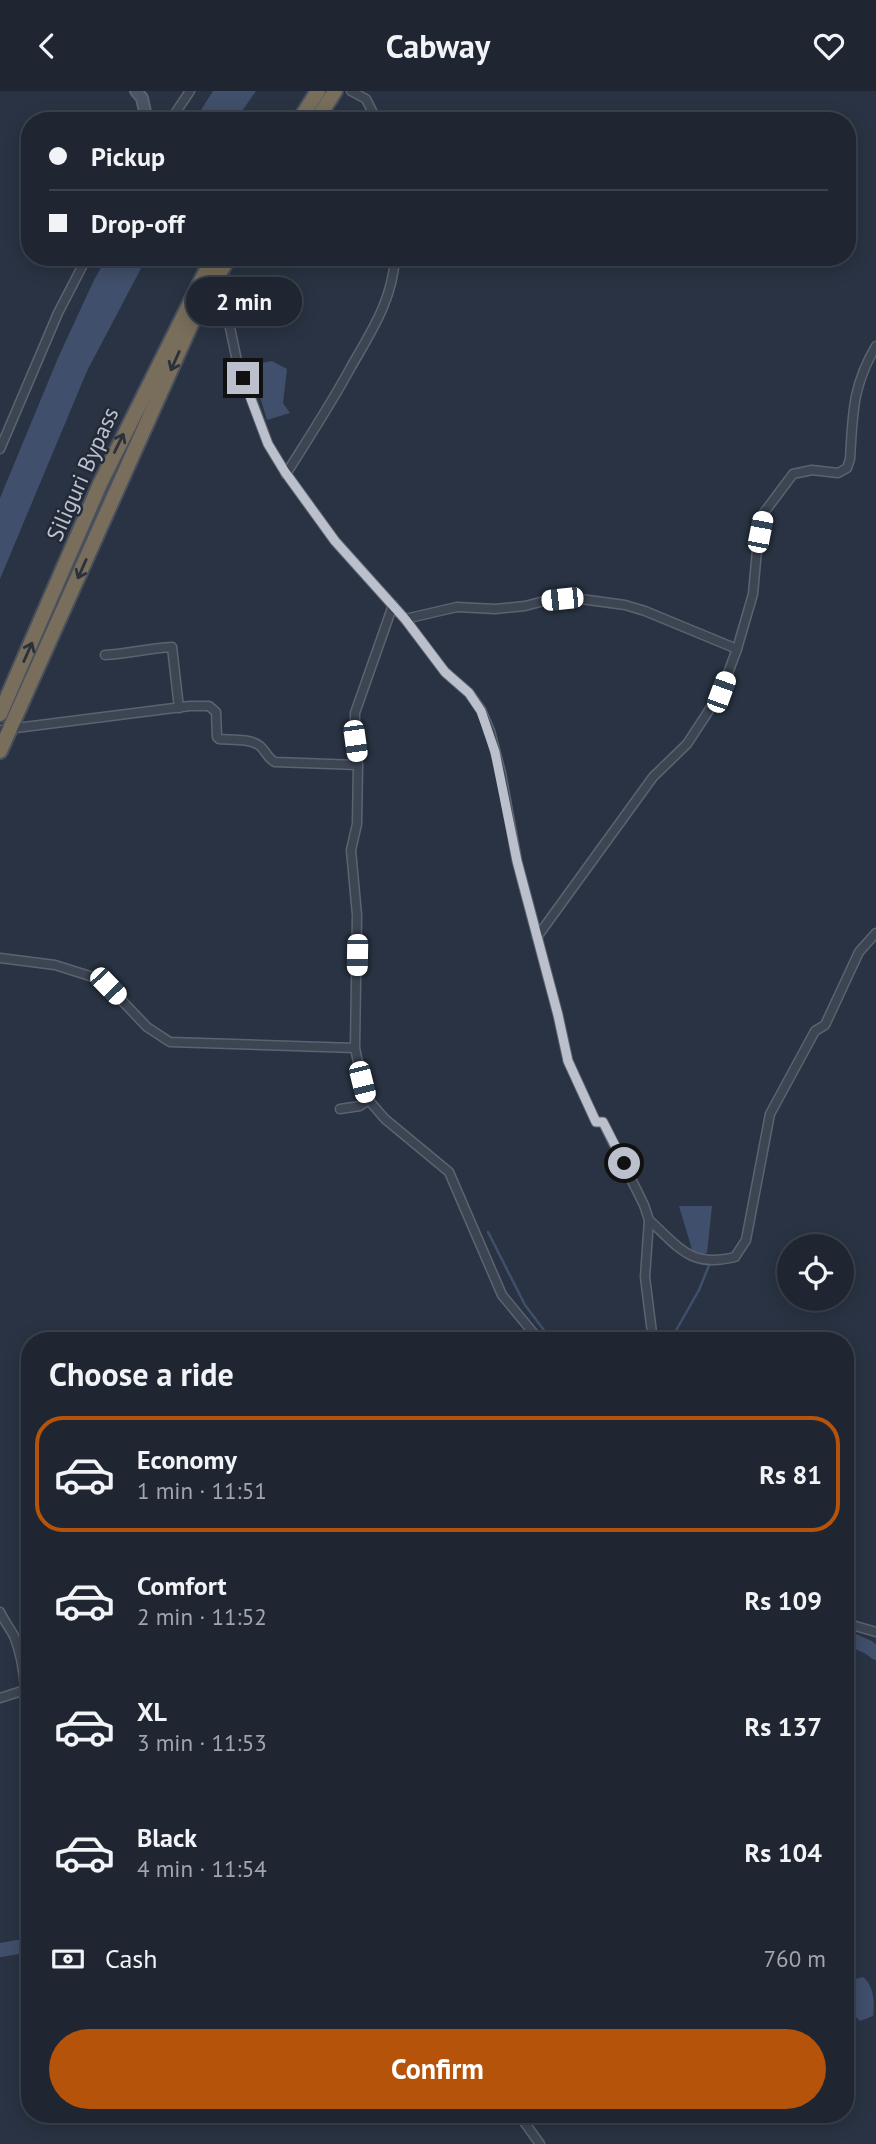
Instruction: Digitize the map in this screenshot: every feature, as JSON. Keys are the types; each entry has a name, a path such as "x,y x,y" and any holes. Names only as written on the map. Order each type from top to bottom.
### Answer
{"highway":[{"path":"305,112 318,91"},
{"path":"322,112 335,91"},
{"name":"Siliguri Bypass","path":"0,714 100,484 217,266"},
{"path":"0,751 4,730 218,266"}],"street":[{"path":"136,91 142,99 145,112"},
{"path":"176,112 190,91"},
{"path":"351,91 366,99 372,112"},
{"path":"0,449 58,313 82,266"},
{"path":"221,266 223,299 237,361 268,444 286,474 335,541 405,619 445,672 469,693 481,711 490,731 517,861 568,1061 596,1122 603,1122 649,1220 692,1258 717,1261 735,1257 746,1240 770,1114 815,1031 825,1025 859,952 876,933"},
{"path":"286,474 329,406 380,316 390,288 394,266"},
{"path":"537,937 653,777 687,744 721,692 753,594 764,514 793,474 812,470 838,473 847,468 854,398 865,365 876,345"},
{"path":"405,619 457,607 495,609 553,600 581,599 625,605 645,611 737,649"},
{"path":"393,605 355,713 357,824 351,850 357,915 355,1048 365,1096 385,1119 449,1172 502,1295 533,1332"},
{"path":"105,655 172,647 179,708"},
{"path":"4,730 209,706 216,712 216,737 260,746 268,758 275,762 358,765"},
{"path":"0,958 55,965 93,977 108,986 147,1027 170,1042 355,1048"},
{"path":"340,1109 360,1106 369,1100"},
{"path":"649,1220 645,1277 652,1332"},
{"path":"0,1612 13,1634 21,1670"},
{"path":"854,1626 876,1632"},
{"path":"0,1698 21,1691"},
{"path":"525,2123 540,2144"}],"water":[{"path":"213,91 256,91 241,112 200,112"},
{"path":"102,266 142,266 87,371 0,579 0,498 58,358"},
{"path":"272,361 287,369 283,403 290,413 267,420 253,374 262,363"},
{"path":"679,1206 712,1206 707,1253 693,1253"},
{"path":"863,1977 867,1981 874,2000 873,2016 860,2021 854,2013 854,1979"}],"waterway":[{"path":"488,1232 525,1305 545,1332"},
{"path":"675,1332 699,1290 710,1263"},
{"path":"854,1641 876,1653"},
{"path":"0,1950 21,1948"}],"route":[{"path":"243,378 268,444 285,472 335,541 405,619 445,672 469,693 481,711 490,731 517,861 568,1061 596,1122 603,1122 624,1163"}]}
